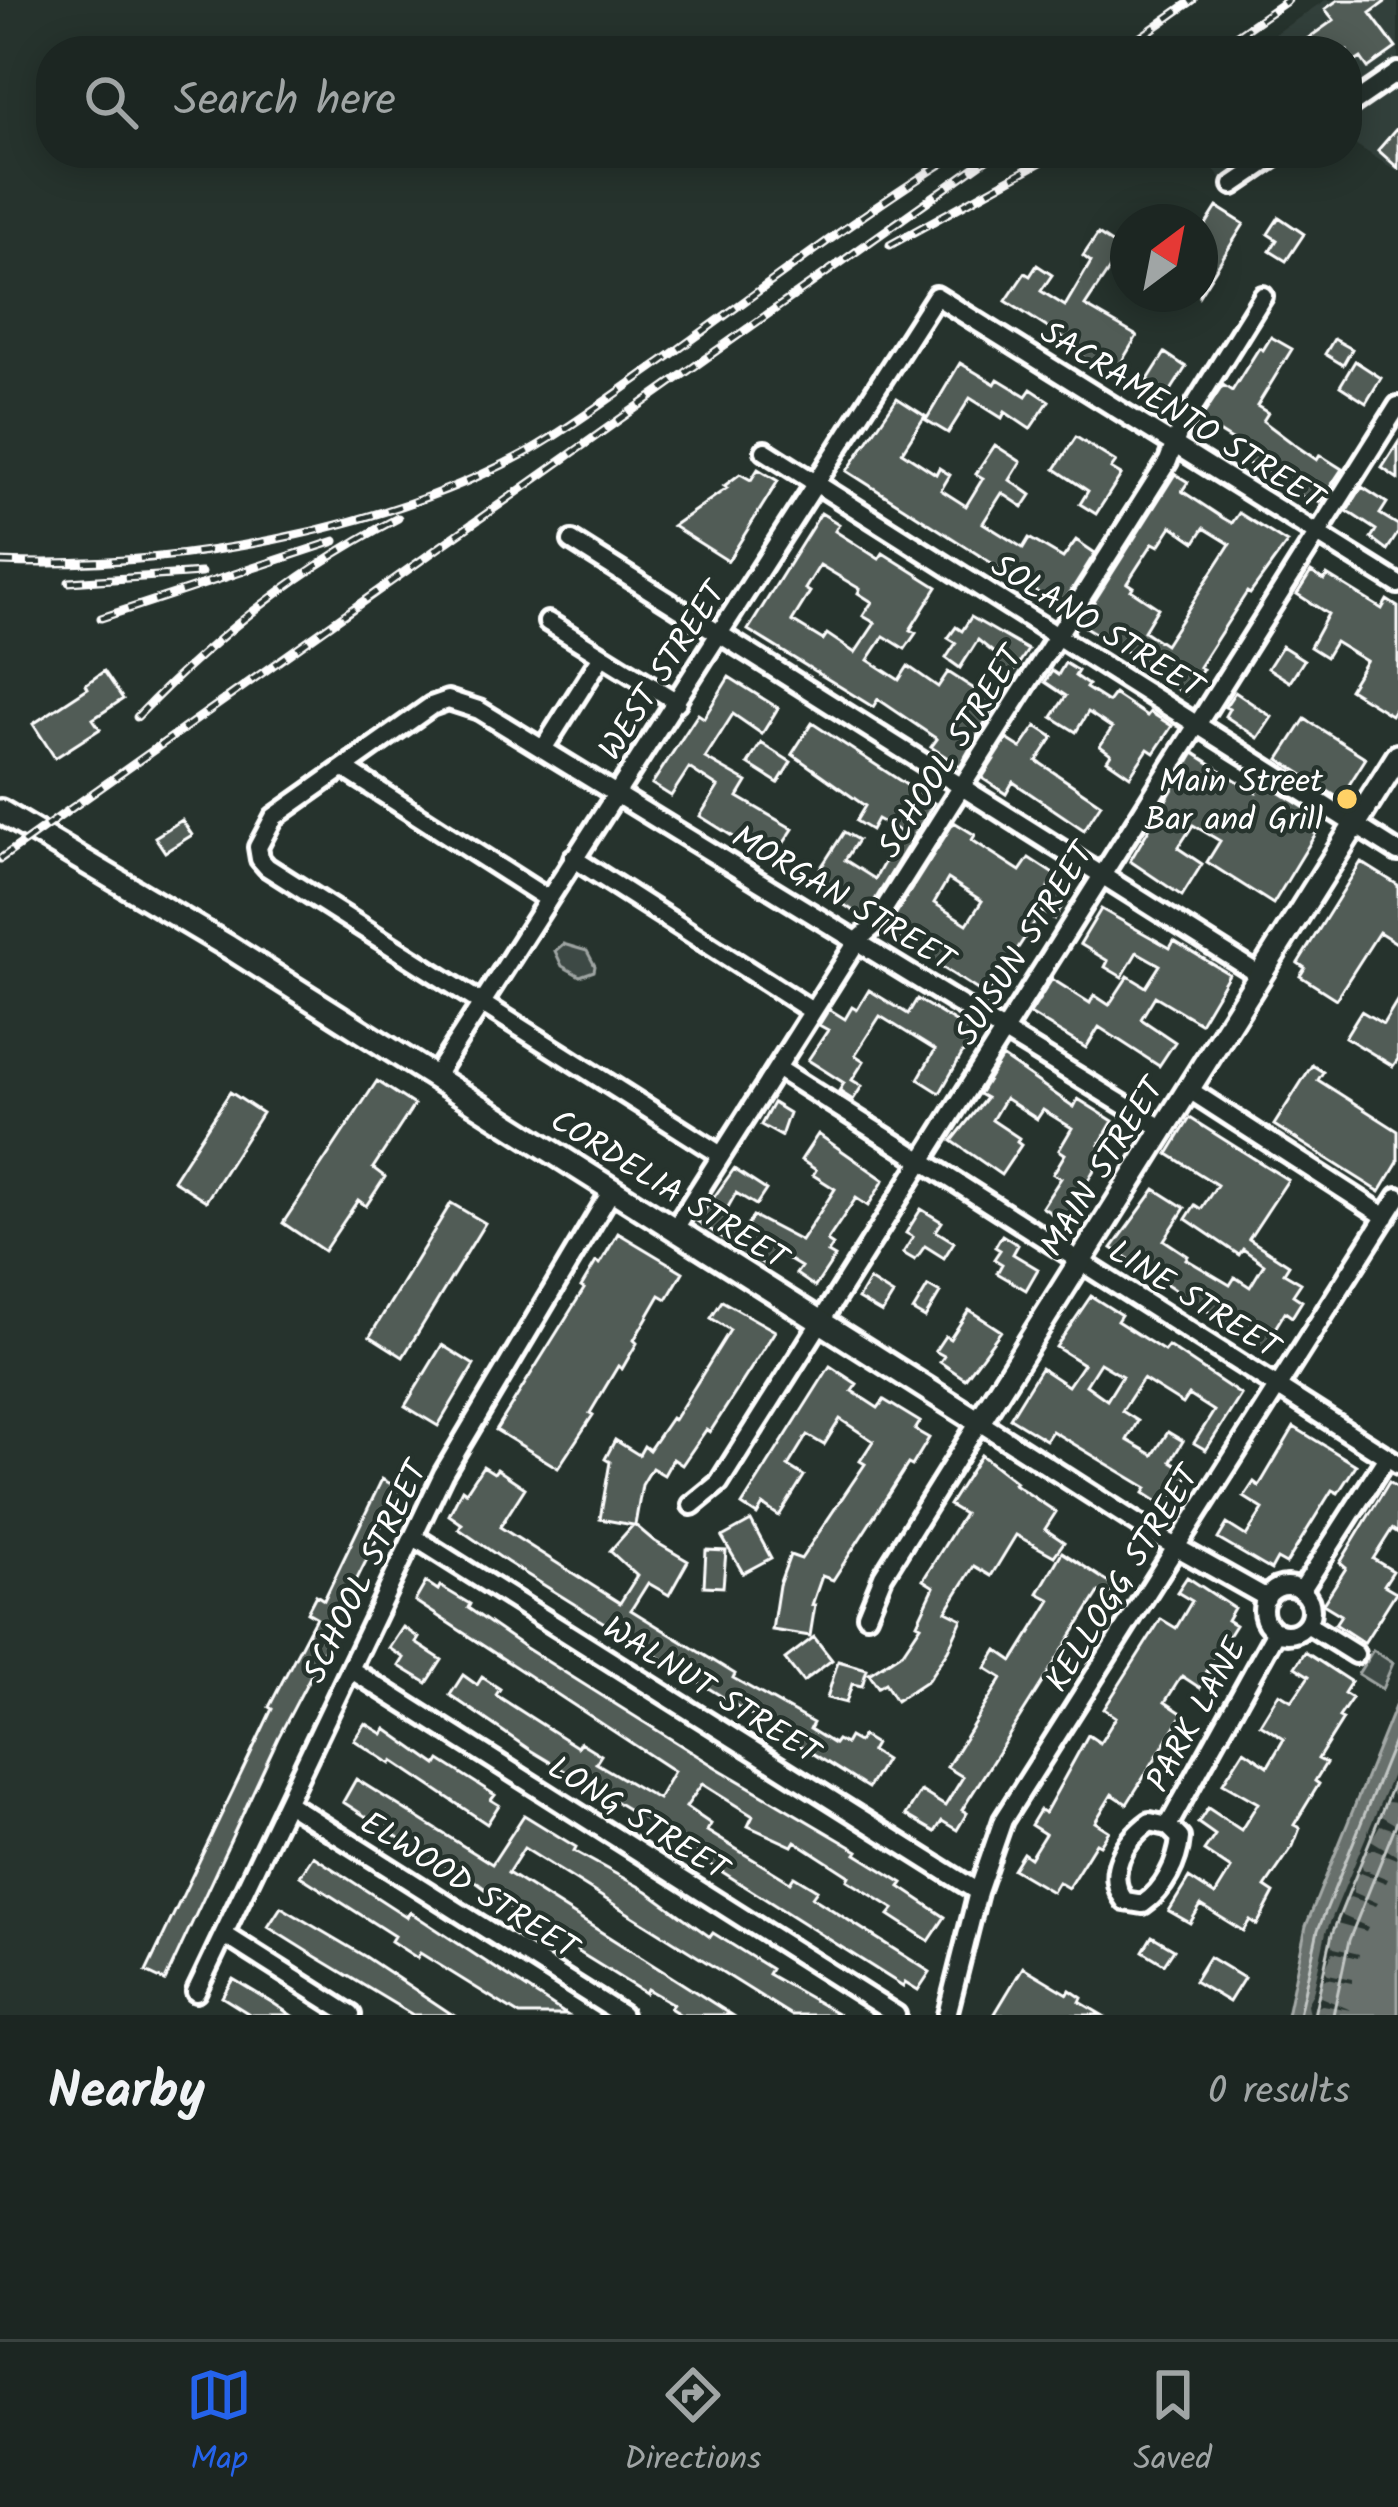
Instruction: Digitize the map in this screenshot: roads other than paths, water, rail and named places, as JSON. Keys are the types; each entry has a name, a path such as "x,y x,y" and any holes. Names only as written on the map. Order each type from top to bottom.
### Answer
{"main road":[{"name":"MAIN STREET","path":"979,1422 1398,756"},
{"name":"CORDELIA STREET","path":"0,811 435,1076 979,1422"}],"street":[{"path":"1362,97 1398,72"},
{"path":"1233,184 1257,168"},
{"name":"SACRAMENTO STREET","path":"936,296 1398,584"},
{"name":"WEST STREET","path":"435,1076 936,296"},
{"name":"SCHOOL STREET","path":"674,1230 1058,636 1168,461 1263,296"},
{"name":"SUISUN STREET","path":"692,1505 719,1483 1398,406"},
{"name":"SOLANO STREET","path":"764,451 1398,852"},
{"path":"572,542 1260,975"},
{"path":"548,622 677,703"},
{"path":"543,749 602,656"},
{"name":"MORGAN STREET","path":"344,769 431,706 448,700 479,710 1163,1129"},
{"path":"548,898 344,769 274,818 261,835 260,859 289,882 721,1155"},
{"path":"573,858 812,1011"},
{"name":"LINE STREET","path":"777,1068 1392,1460"},
{"path":"1188,1089 1386,1217"},
{"name":"SCHOOL STREET","path":"196,1992 443,1474 612,1190"},
{"name":"KELLOGG STREET","path":"947,2015 978,1892 1004,1820 1398,1197"},
{"name":"CORDELIA STREET","path":"979,1422 1158,1536 1267,1598"},
{"name":"MAIN STREET","path":"868,1615 883,1576 979,1422"},
{"path":"1301,1591 1392,1460"},
{"name":"WALNUT STREET","path":"414,1537 978,1892"},
{"path":"1279,1588 1301,1591 1311,1610 1307,1624 1289,1634 1276,1631 1265,1620 1267,1598 1279,1588"},
{"path":"1307,1624 1355,1654"},
{"name":"PARK LANE","path":"1168,1826 1276,1631"},
{"name":"LONG STREET","path":"350,1670 896,2015"},
{"name":"ELWOOD STREET","path":"287,1803 622,2015"},
{"name":"PARK LANE","path":"1150,1822 1168,1826 1180,1838 1178,1855 1155,1896 1143,1904 1125,1901 1114,1887 1114,1872 1136,1832 1150,1822"},
{"path":"225,1935 351,2015"}],"water":[{"path":"1398,1699 1398,2015 1287,2015 1306,1926"}],"railway":[{"path":"1142,36 1193,0"},
{"path":"1236,36 1288,0"},
{"path":"0,562 134,559 273,540 342,524 472,479 577,421 936,168"},
{"path":"0,859 974,168"},
{"path":"890,245 1030,168"},
{"path":"137,717 259,607 326,559 398,518"},
{"path":"101,618 335,541"},
{"path":"69,582 201,573"}],"place":[{"name":"Main Street Bar and Grill","path":"1347,799"}]}
